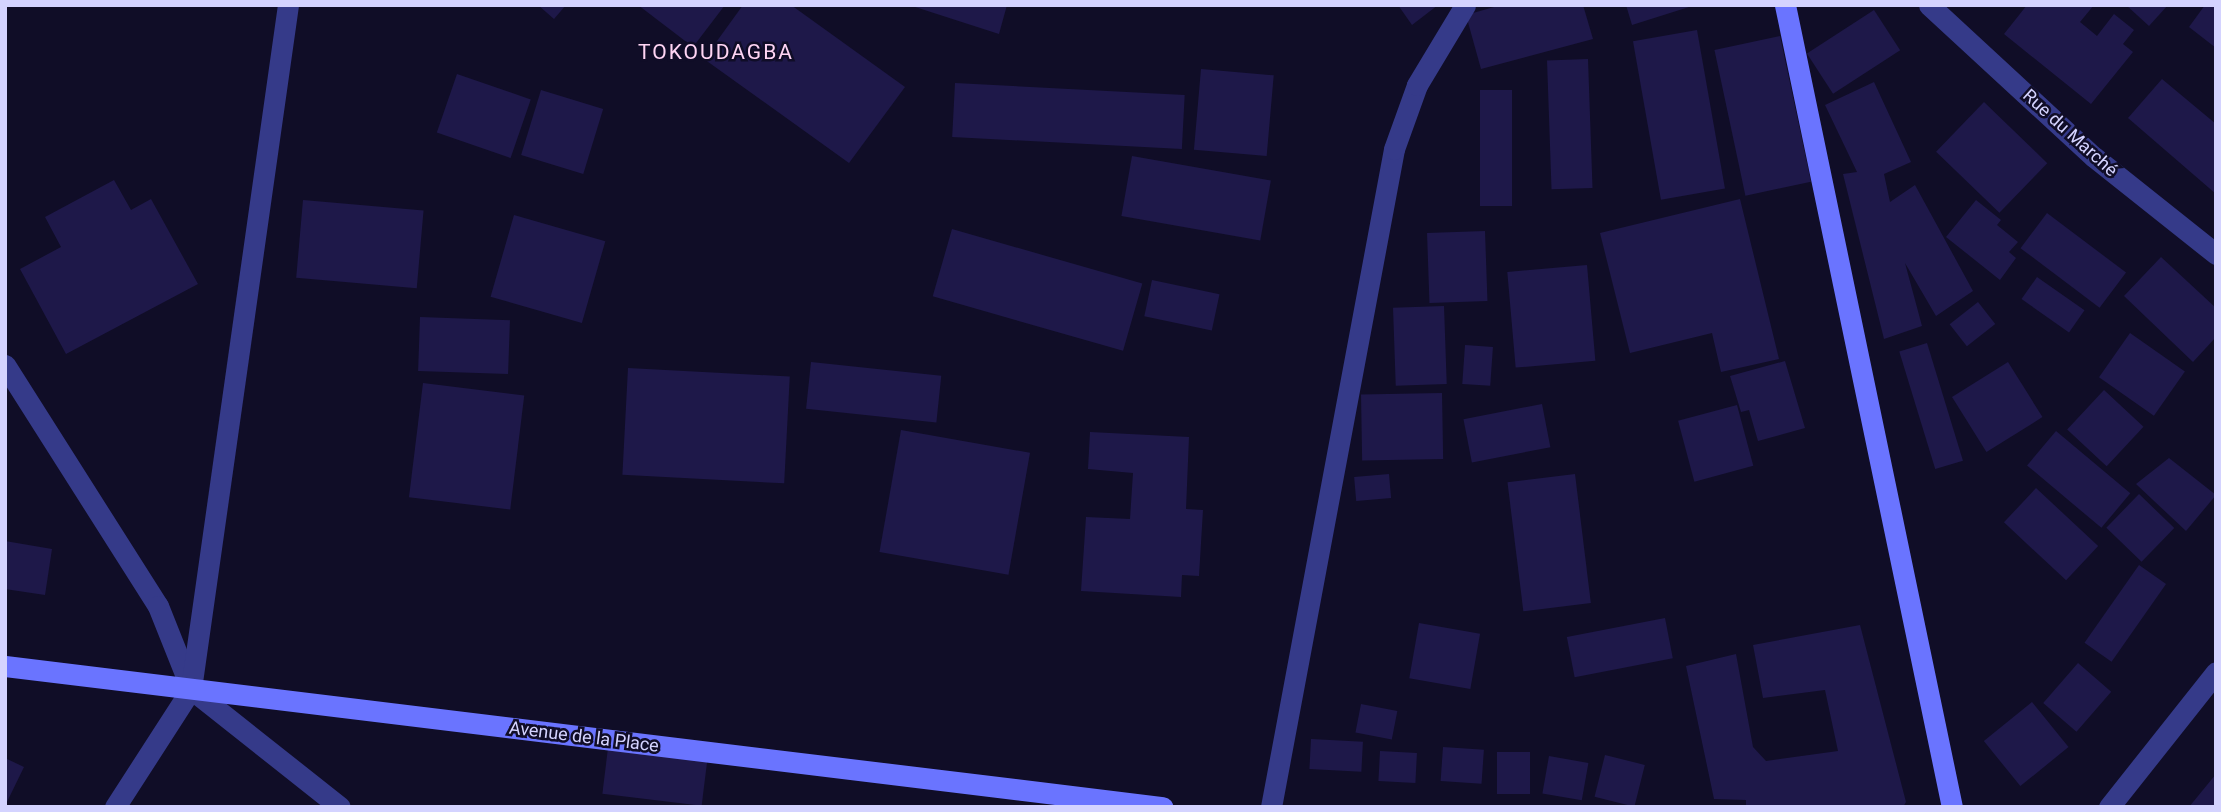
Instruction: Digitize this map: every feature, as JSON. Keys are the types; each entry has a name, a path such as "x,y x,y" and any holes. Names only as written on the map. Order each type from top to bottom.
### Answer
{"street":[{"path":"115,807 191,689 288,5"},
{"path":"1271,807 1394,149 1417,85 1465,5"},
{"path":"1784,5 1952,807"},
{"name":"Rue du Marché","path":"1929,5 2094,157 2216,254"},
{"path":"5,365 158,606 191,689 340,807"},
{"name":"Avenue de la Place","path":"5,666 1162,807"},
{"path":"2109,807 2216,672"}],"building":[{"path":"538,5 566,5 554,19"},
{"path":"638,5 725,5 693,47"},
{"path":"743,5 791,5 905,87 849,163 704,59"},
{"path":"909,5 1007,5 999,34"},
{"path":"1398,5 1438,5 1412,25"},
{"path":"1501,5 1583,5 1593,39 1481,69 1466,15"},
{"path":"1626,5 1689,5 1689,7 1632,25"},
{"path":"2027,5 2094,5 2080,22 2097,36 2114,14 2134,30 2123,44 2133,52 2091,104 2004,34"},
{"path":"2126,5 2168,5 2149,26"},
{"path":"2205,5 2216,5 2216,48 2189,27"},
{"path":"1874,10 1900,50 1833,94 1807,54"},
{"path":"1697,30 1725,189 1661,200 1633,41"},
{"path":"1780,36 1811,182 1745,196 1714,50"},
{"path":"1588,59 1593,188 1552,189 1547,60"},
{"path":"1201,69 1274,75 1267,156 1194,150"},
{"path":"457,74 531,99 511,158 437,133"},
{"path":"2162,79 2216,124 2216,194 2128,118"},
{"path":"1874,82 1911,162 1884,174 1890,202 1915,185 1973,291 1936,316 1905,263 1922,326 1884,339 1843,174 1857,172 1825,105"},
{"path":"955,83 1185,95 1182,149 952,137"},
{"path":"541,90 603,109 583,174 521,155"},
{"path":"1480,90 1512,90 1512,206 1480,206"},
{"path":"1984,102 2047,163 1999,213 1936,152"},
{"path":"1132,156 1271,180 1260,241 1121,216"},
{"path":"114,180 131,210 151,199 198,284 66,354 20,269 61,247 45,217"},
{"path":"1740,199 1779,359 1721,372 1712,333 1630,353 1600,233"},
{"path":"303,200 424,211 417,288 296,278"},
{"path":"1976,200 2001,220 1997,225 2018,242 2009,252 2016,258 2000,280 1946,237"},
{"path":"2047,213 2126,273 2100,308 2021,248"},
{"path":"514,215 605,241 582,323 491,297"},
{"path":"952,229 1142,284 1123,351 933,296"},
{"path":"1485,231 1487,301 1429,303 1427,233"},
{"path":"2161,257 2216,308 2216,337 2193,362 2124,296"},
{"path":"1587,265 1595,361 1516,368 1507,272"},
{"path":"2037,277 2085,310 2069,332 2022,299"},
{"path":"1152,280 1219,294 1212,331 1144,316"},
{"path":"1978,302 1995,324 1967,346 1950,324"},
{"path":"1444,306 1447,384 1396,386 1393,308"},
{"path":"420,317 510,320 508,374 418,371"},
{"path":"2130,333 2185,371 2154,416 2099,377"},
{"path":"1927,343 1963,461 1935,469 1899,351"},
{"path":"1465,345 1493,347 1490,386 1462,384"},
{"path":"1785,361 1805,428 1758,441 1749,410 1741,412 1730,376"},
{"path":"811,362 941,376 936,422 806,409"},
{"path":"2008,362 2042,417 1986,452 1952,397"},
{"path":"628,368 790,376 784,483 622,475"},
{"path":"423,383 524,395 510,510 409,497"},
{"path":"2104,390 2143,427 2107,466 2067,429"},
{"path":"1442,393 1443,459 1362,460 1361,394"},
{"path":"1542,404 1550,447 1472,462 1463,419"},
{"path":"1737,405 1753,466 1694,482 1678,421"},
{"path":"901,430 1030,453 1008,575 879,552"},
{"path":"2056,431 2130,493 2101,528 2027,465"},
{"path":"1090,432 1189,437 1186,509 1203,510 1199,576 1182,575 1181,597 1081,591 1086,517 1130,519 1133,473 1088,469"},
{"path":"2169,458 2216,495 2186,531 2136,484"},
{"path":"1389,474 1391,498 1356,501 1354,477"},
{"path":"1575,474 1591,603 1523,611 1508,482"},
{"path":"2036,488 2098,546 2066,580 2004,522"},
{"path":"2139,494 2174,528 2142,562 2106,528"},
{"path":"5,541 52,549 45,595 5,589"},
{"path":"2139,565 2166,584 2112,662 2085,643"},
{"path":"1665,618 1673,658 1575,677 1567,637"},
{"path":"1419,623 1480,634 1470,689 1409,678"},
{"path":"1860,625 1906,802 1903,807 1746,807 1746,800 1714,799 1686,666 1736,654 1753,747 1766,761 1838,751 1825,690 1763,698 1753,645"},
{"path":"2078,663 2111,692 2076,732 2043,703"},
{"path":"2032,702 2069,747 2020,786 1984,741"},
{"path":"1361,704 1397,711 1392,740 1355,732"},
{"path":"1311,739 1363,742 1361,772 1309,769"},
{"path":"1443,747 1484,750 1482,784 1441,781"},
{"path":"608,748 707,760 702,806 602,794"},
{"path":"1380,751 1417,753 1415,783 1378,781"},
{"path":"1497,752 1530,752 1530,794 1497,794"},
{"path":"1605,755 1645,765 1634,807 1595,797"},
{"path":"1549,756 1588,763 1582,800 1542,793"},
{"path":"5,758 24,767 5,806"},
{"path":"2216,774 2216,807 2189,807"}],"district":[{"name":"TOKOUDAGBA","path":"716,52"}]}
